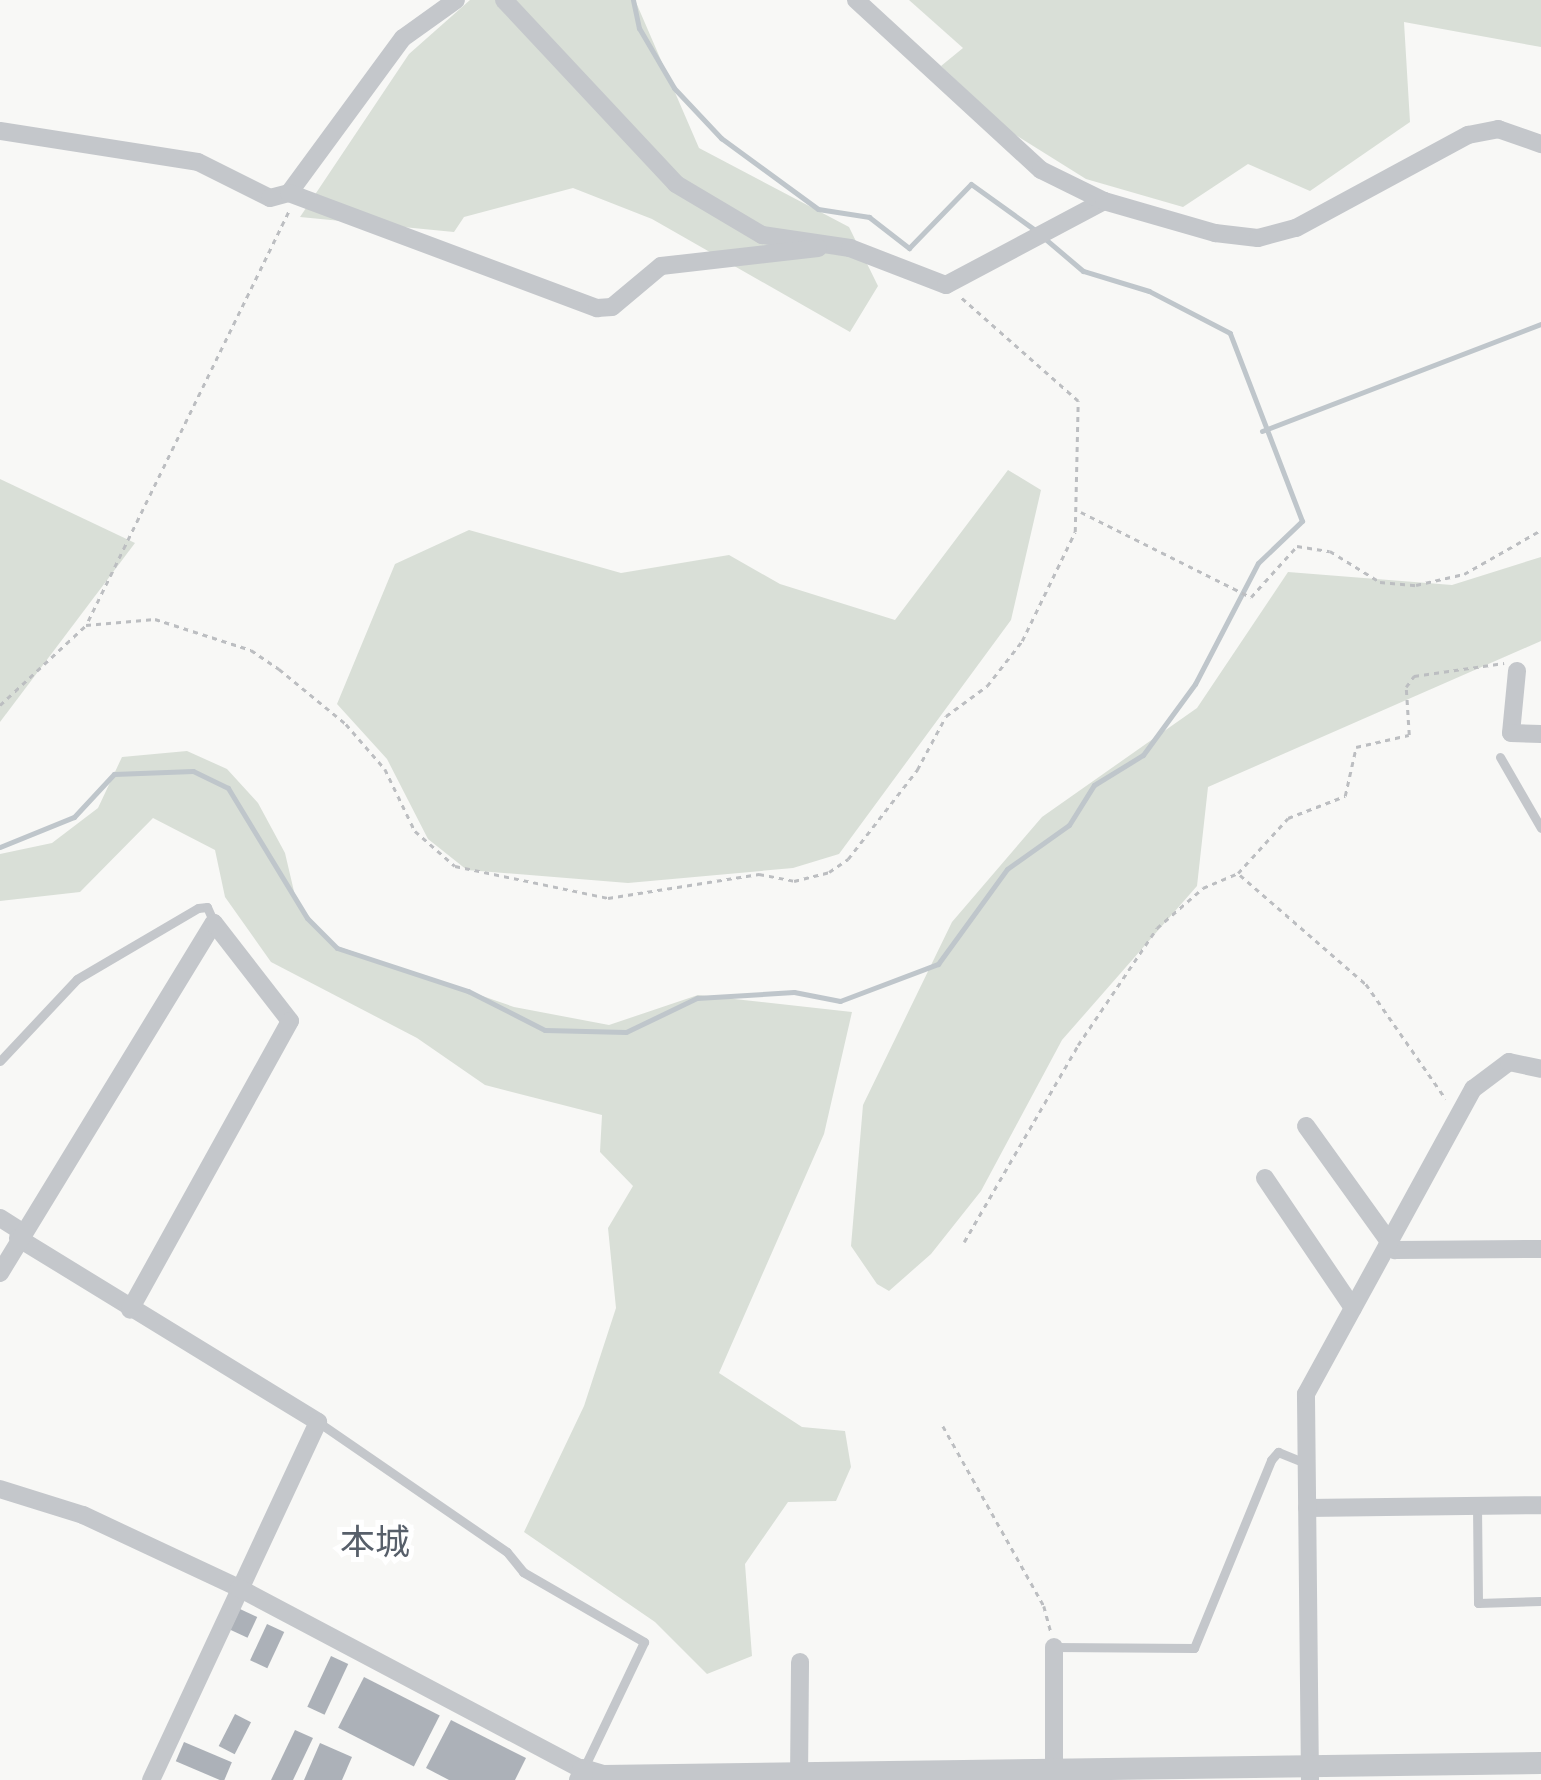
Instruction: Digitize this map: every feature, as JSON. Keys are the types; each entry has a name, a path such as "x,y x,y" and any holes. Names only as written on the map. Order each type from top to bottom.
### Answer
{"street":[{"path":"291,197 403,38 456,0"},
{"path":"504,0 676,184 762,234 838,246 946,285 1104,202"},
{"path":"856,0 1041,170 1104,202 1258,238 1296,228 1468,135 1498,129 1541,144"},
{"path":"0,131 198,162 270,198 291,197 598,308 612,307 661,266 838,246"},
{"path":"1516,671 1512,733 1541,734"},
{"path":"0,1274 20,1235 214,923 290,1021 130,1310"},
{"path":"1310,1773 1306,1394 1458,1116 1488,1071 1509,1062 1541,1068"},
{"path":"1306,1126 1387,1245"},
{"path":"1265,1178 1353,1308"},
{"path":"0,1218 130,1310 318,1422 151,1780"},
{"path":"1387,1245 1541,1249"},
{"path":"0,1489 83,1515 238,1588 581,1775 1310,1773 1541,1764"},
{"path":"1308,1508 1541,1505"},
{"path":"1054,1647 1054,1774"},
{"path":"799,1776 800,1662"}],"lane":[{"path":"1500,756 1541,828"},
{"path":"0,1061 77,979 198,908 207,907 214,923"},
{"path":"318,1422 507,1552 523,1572 644,1642 581,1775"},
{"path":"1054,1647 1194,1648 1271,1460 1278,1452 1307,1464"},
{"path":"1477,1506 1478,1603 1541,1601"}],"path":[{"path":"0,705 86,625 291,197"},
{"path":"86,625 155,619 251,650 346,724 385,769 415,831 455,866 608,898 759,874 794,881 848,859 916,770 946,716 987,686 1022,640 1079,512 1078,400 946,285"},
{"path":"1079,512 1251,597 1298,546 1330,551 1380,582 1416,585 1464,574 1541,530"},
{"path":"964,1242 1078,1045 1157,928 1203,888 1238,873 1288,818 1345,796 1356,747 1409,735 1406,687 1414,676 1507,663 1516,671"},
{"path":"1238,873 1366,984 1458,1116"},
{"path":"943,1426 1044,1606 1054,1647"}],"shaded area":[{"path":"470,0 635,0 699,148 849,227 878,286 850,332 652,219 573,188 464,217 454,232 300,217 409,54"},
{"path":"909,0 1541,0 1541,47 1404,22 1410,122 1310,191 1248,164 1183,207 1086,179 1011,132 941,66 963,48"},
{"path":"1008,470 1041,490 1011,620 839,854 793,868 628,883 467,870 428,839 387,759 337,704 395,564 469,530 621,573 729,555 780,584 895,620"},
{"path":"0,479 135,543 0,722"},
{"path":"1541,557 1541,641 1208,787 1197,886 1062,1040 981,1191 931,1254 889,1291 877,1284 851,1246 863,1105 952,922 1042,817 1197,708 1288,572 1452,585"},
{"path":"187,751 227,769 258,803 285,853 296,900 331,944 514,1007 609,1025 698,995 852,1012 824,1134 719,1373 802,1427 845,1431 851,1467 836,1501 788,1502 745,1564 752,1656 707,1674 655,1622 524,1532 584,1406 616,1308 608,1228 633,1186 600,1152 602,1115 485,1085 417,1038 271,962 225,897 215,850 153,818 80,892 0,901 0,854 52,843 98,808 122,757"}],"building":[{"path":"240,1609 257,1617 247,1638 230,1630"},
{"path":"267,1624 284,1632 267,1668 250,1660"},
{"path":"331,1656 348,1664 325,1715 307,1707"},
{"path":"364,1677 440,1716 414,1766 338,1728"},
{"path":"235,1714 251,1722 235,1754 219,1746"},
{"path":"451,1720 526,1758 515,1780 449,1780 426,1768"},
{"path":"295,1730 313,1738 293,1780 271,1780"},
{"path":"184,1742 232,1762 224,1780 220,1780 176,1761"},
{"path":"320,1743 352,1757 342,1780 304,1780"}],"waterway":[{"path":"633,0 639,28 674,88 721,138 818,209 869,217 909,248 971,184 1035,230"},
{"path":"0,847 74,817 114,774 193,771 228,788 307,918 337,948 468,991 545,1030 626,1032 697,998 794,992 840,1001 938,964 1007,869 1069,825 1094,785 1143,755 1195,684 1258,563 1302,521 1230,333 1149,291 1083,271 1043,237"},
{"path":"1262,431 1541,324"}],"district":[{"name":"本城","path":"375,1543"}]}
